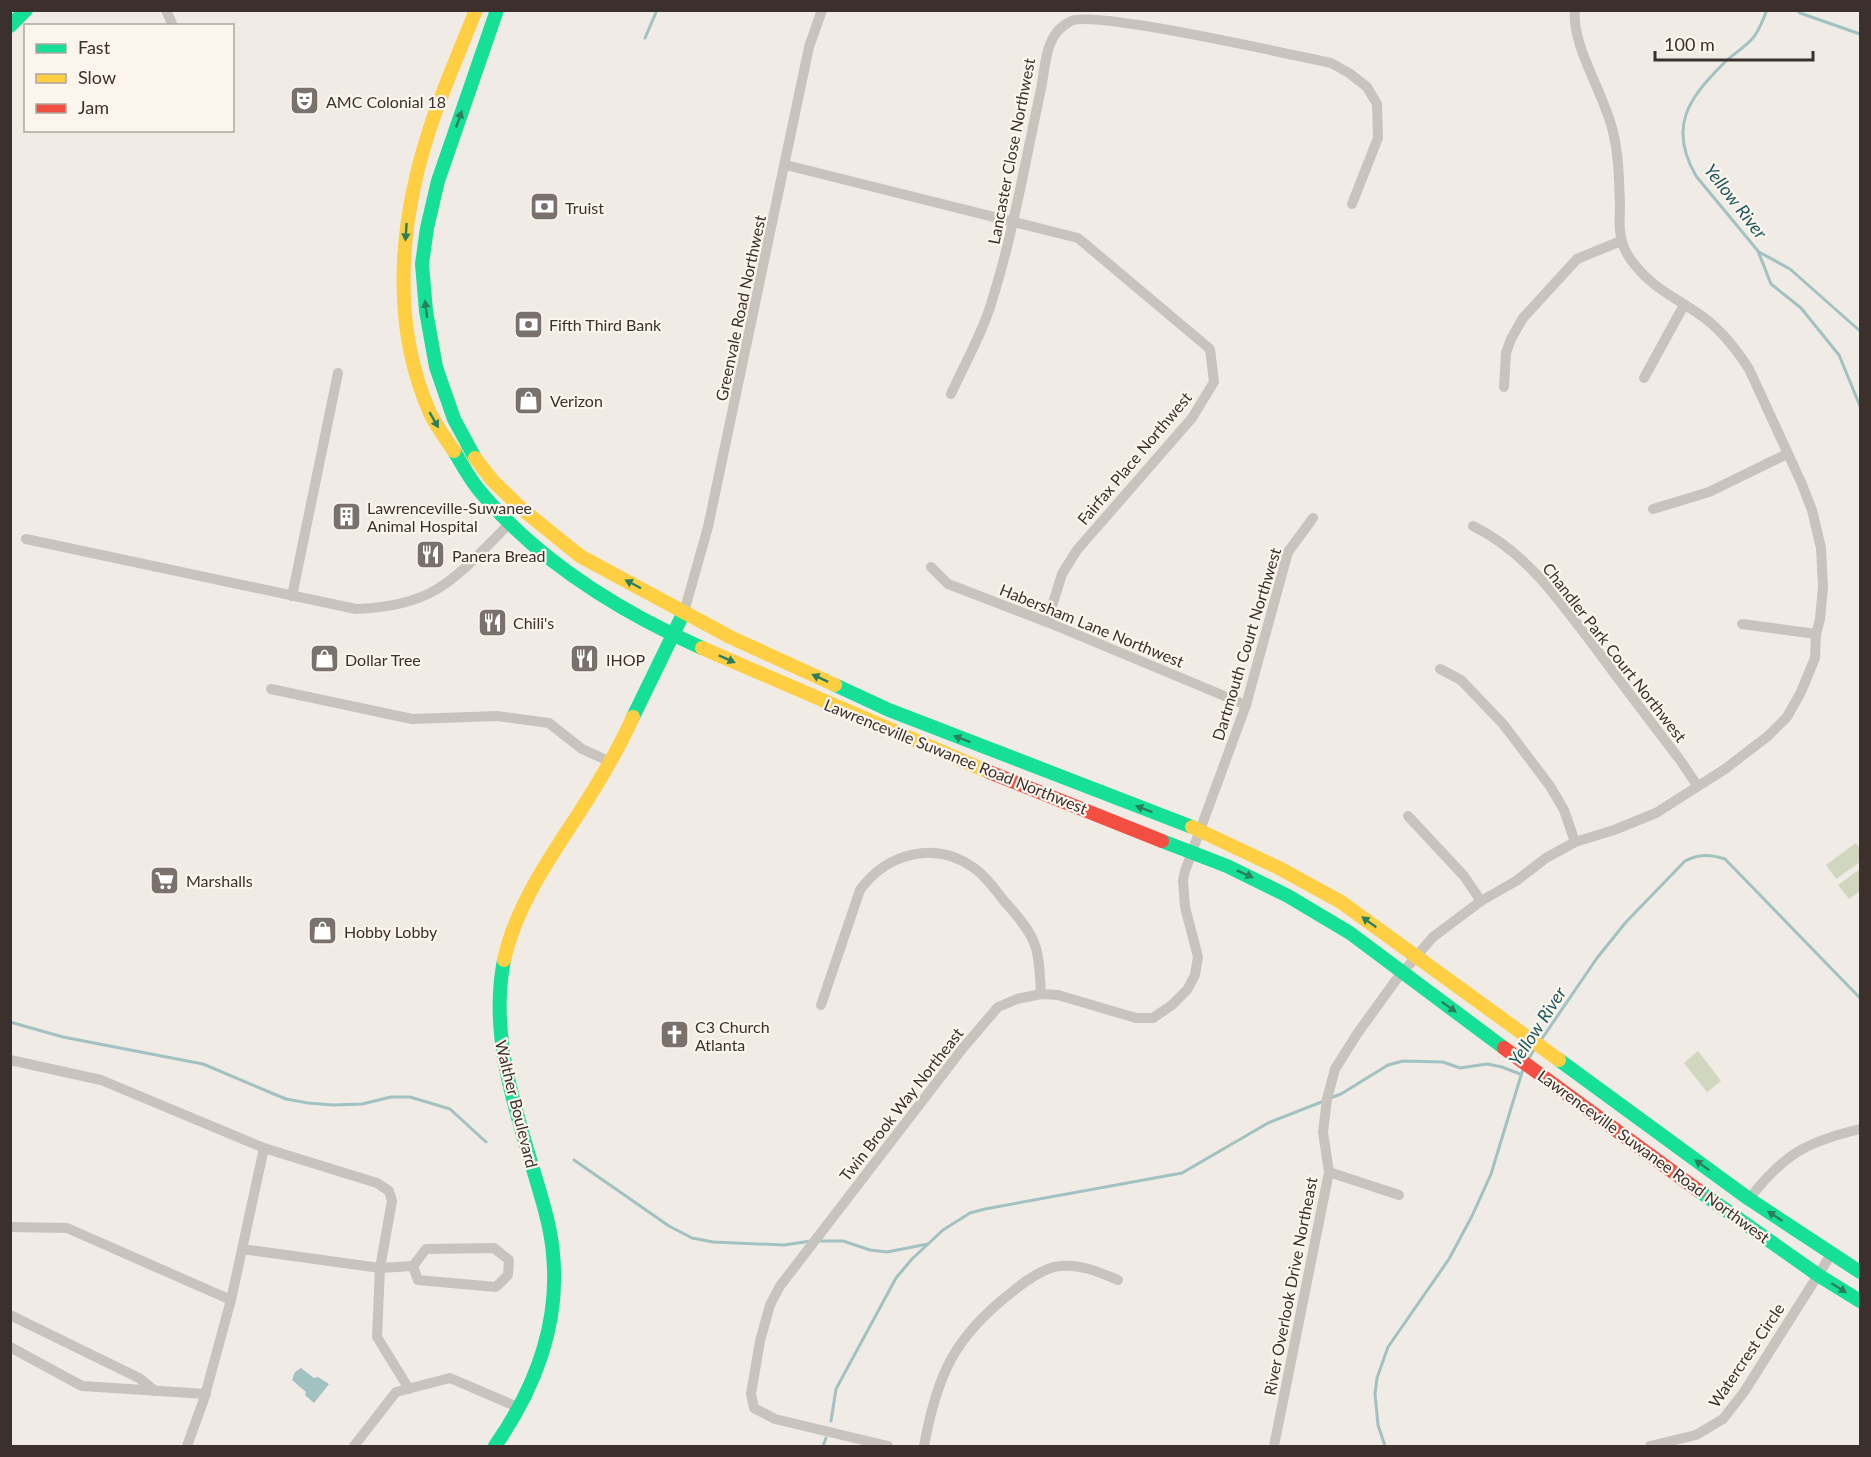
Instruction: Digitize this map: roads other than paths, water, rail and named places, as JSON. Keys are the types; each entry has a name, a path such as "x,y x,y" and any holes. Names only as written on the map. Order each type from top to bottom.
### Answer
{"main road":[{"path":"10,27 26,10"},
{"name":"Lawrenceville Suwanee Road Northwest","path":"476,10 434,116 413,188 406,233 403,310 412,362 430,414 477,488 509,525 548,559 590,587 673,635 986,771 1250,876 1288,896 1350,933 1635,1145 1818,1275 1860,1301"},
{"name":"Lawrenceville Suwanee Road Northwest","path":"497,10 430,208 422,275 431,351 449,408 473,455 498,487 561,543 580,556 730,637 889,710 1199,830 1279,868 1341,902 1749,1199 1860,1272"},
{"name":"Walther Boulevard","path":"495,1446 526,1397 544,1348 553,1297 554,1264 551,1234 509,1087 500,1044 498,1021 501,974 510,935 529,894 611,762 684,612"}],"street":[{"path":"166,10 172,24"},
{"name":"Greenvale Road Northwest","path":"684,612 708,527 809,47 822,10"},
{"path":"1504,387 1506,353 1523,318 1577,259 1621,241 1619,161 1613,130 1599,89 1580,46 1574,20 1575,10"},
{"name":"Lancaster Close Northwest","path":"951,394 989,309 1015,221 1019,190 1042,84 1046,52 1055,35 1071,21 1088,18 1155,28 1331,63 1349,73 1367,87 1377,104 1378,138 1352,204"},
{"name":"Fairfax Place Northwest","path":"786,165 1078,238 1210,349 1214,382 1192,417 1077,550 1062,574 1047,621"},
{"name":"River Overlook Drive Northeast","path":"1274,1446 1329,1172 1323,1132 1327,1099 1335,1069 1357,1034 1401,973 1433,937 1481,901 1516,881 1546,858 1575,842 1614,830 1656,813 1747,753 1768,736 1787,717 1801,692 1815,658 1823,587 1821,548 1812,510 1801,482 1749,369 1738,351 1713,325 1662,292 1647,278 1634,264 1621,241"},
{"path":"1644,378 1684,305"},
{"path":"291,596 338,373"},
{"path":"1653,509 1709,492 1787,454"},
{"name":"Dartmouth Court Northwest","path":"1191,851 1246,705 1288,552 1313,518"},
{"path":"26,539 356,609 410,603 436,591 459,575 509,525"},
{"name":"Chandler Park Court Northwest","path":"1473,526 1493,536 1517,554 1553,593 1697,785"},
{"name":"Habersham Lane Northwest","path":"931,567 948,584 1047,621 1246,705"},
{"path":"1742,624 1816,634"},
{"path":"1440,669 1461,680 1503,724 1550,786 1564,810 1575,842"},
{"path":"272,688 412,719 497,716 549,723 582,749 611,762"},
{"path":"1408,816 1464,876 1481,901"},
{"name":"Twin Brook Way Northeast","path":"888,1446 775,1419 754,1408 750,1394 760,1341 770,1305 780,1286 998,1007 1017,999 1041,994 1058,995 1136,1017 1153,1018 1172,1005 1186,990 1195,975 1198,957 1185,907 1183,880 1191,851"},
{"path":"821,1005 860,890 874,873 893,860 922,854 952,857 975,868 1007,904 1027,928 1036,948 1041,994"},
{"path":"10,1060 101,1080 264,1148 377,1183 388,1191 392,1201 380,1268 377,1337 409,1389"},
{"path":"1749,1199 1784,1160 1802,1148 1825,1138 1860,1129"},
{"path":"187,1446 206,1394 231,1300 264,1148"},
{"path":"1329,1172 1399,1195"},
{"path":"10,1227 67,1228 231,1300"},
{"path":"242,1249 380,1268 413,1266 426,1249 494,1248 509,1260 508,1275 496,1287 418,1280 413,1266"},
{"path":"1818,1275 1832,1253"},
{"path":"924,1446 929,1417 950,1358 964,1337 991,1308 1027,1280 1058,1266 1081,1267 1118,1280"},
{"name":"Watercrest Circle","path":"1650,1446 1696,1435 1723,1419 1744,1392 1818,1275"},
{"path":"10,1315 140,1378 155,1391"},
{"path":"10,1347 82,1386 206,1394"},
{"path":"354,1446 396,1392 450,1378 520,1408"}],"water":[{"path":"301,1368 314,1378 318,1377 329,1384 314,1403 305,1395 306,1392 292,1380 295,1372"}],"waterway":[{"path":"645,38 657,10"},
{"name":"Yellow River","path":"1767,10 1754,36 1700,89 1686,115 1683,128 1684,143 1696,176 1758,251 1771,284 1801,308 1839,355 1860,406"},
{"path":"1797,10 1860,34"},
{"path":"1759,252 1790,269 1860,331"},
{"name":"Yellow River","path":"1541,1040 1597,958 1626,922 1685,861 1700,856 1725,859 1860,998"},
{"path":"10,1022 63,1037 203,1064 286,1099 333,1105 362,1104 391,1097 410,1097 450,1109 486,1142"},
{"name":"Yellow River","path":"1528,1060 1535,1048"},
{"path":"1330,1098 1341,1094 1388,1065 1403,1061 1443,1062 1460,1068 1487,1064 1520,1074"},
{"name":"Yellow River","path":"1385,1446 1378,1425 1375,1394 1377,1378 1388,1347 1449,1259 1472,1216 1491,1174 1523,1069"},
{"path":"831,1421 836,1389 896,1278 912,1259 943,1230 970,1213 985,1209 1182,1173 1268,1123 1324,1101"},
{"path":"574,1160 669,1226 692,1238 713,1242 784,1245 811,1241"},
{"path":"820,1241 843,1241 870,1250 887,1252 928,1244"},
{"path":"823,1446 826,1438"}],"place":[{"name":"AMC Colonial 18","path":"305,101"},
{"name":"Truist","path":"544,207"},
{"name":"Fifth Third Bank","path":"528,324"},
{"name":"Verizon","path":"529,400"},
{"name":"Lawrenceville-Suwanee Animal Hospital","path":"346,516"},
{"name":"Panera Bread","path":"431,555"},
{"name":"Chili's","path":"492,622"},
{"name":"Dollar Tree","path":"324,659"},
{"name":"IHOP","path":"585,659"},
{"name":"Marshalls","path":"165,880"},
{"name":"Hobby Lobby","path":"323,931"},
{"name":"C3 Church Atlanta","path":"674,1035"}]}
